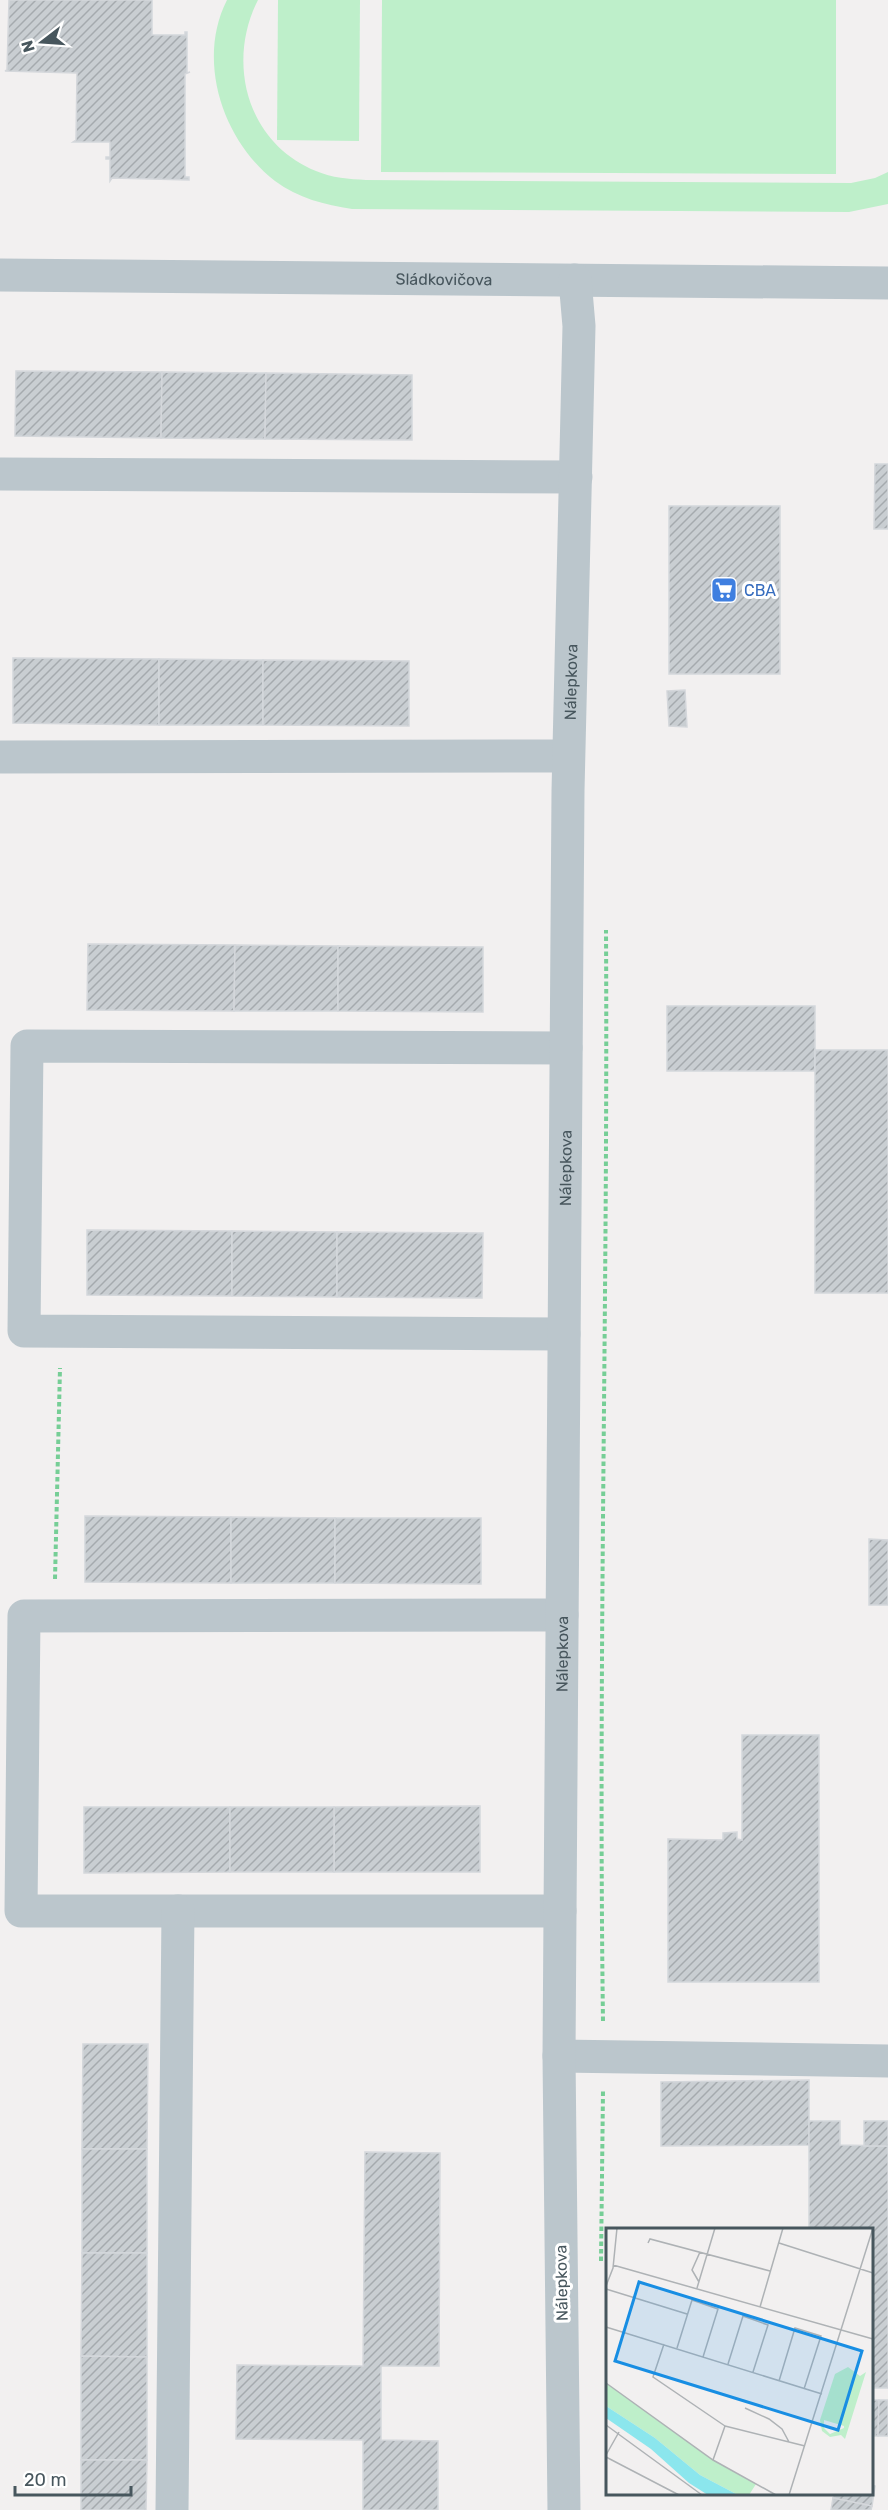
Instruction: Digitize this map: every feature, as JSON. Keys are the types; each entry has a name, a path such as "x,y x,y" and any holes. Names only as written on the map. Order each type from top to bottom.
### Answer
{"street":[{"name":"Sládkovičova","path":"0,275 888,283"},
{"name":"Nálepkova","path":"564,2510 559,2056 568,756 579,326 575,280"},
{"path":"0,474 576,477"},
{"path":"0,757 568,756"},
{"path":"564,1334 24,1331 27,1046 566,1048"},
{"path":"560,1911 21,1911 24,1616 562,1615"},
{"path":"172,2510 178,1911"},
{"path":"559,2056 888,2061"}],"path":[{"path":"600,2271 607,1212 606,920"},
{"path":"54,1616 61,1331"}],"green space":[{"path":"227,0 258,0 248,24 244,49 244,74 249,99 259,121 273,141 292,158 322,173 341,178 366,180 851,183 875,178 888,172 888,204 849,212 352,209 312,200 275,181 241,144 229,122 220,98 215,74 214,48 218,24"},
{"path":"278,0 360,0 359,141 277,140"},
{"path":"382,0 836,0 836,174 381,172"}],"building":[{"path":"9,0 152,0 152,35 185,35 187,32 187,73 190,72 185,74 185,177 189,177 189,180 112,178 110,181 110,159 106,157 110,157 110,142 73,142 76,140 77,73 5,71 7,70"},
{"path":"16,371 162,372 161,438 15,436"},
{"path":"162,372 266,373 265,439 161,438"},
{"path":"266,373 412,375 412,440 265,439"},
{"path":"875,464 888,464 888,529 874,529"},
{"name":"CBA","path":"669,506 780,506 780,674 669,674"},
{"path":"13,658 159,659 159,725 13,723"},
{"path":"159,659 263,660 263,725 159,725"},
{"path":"263,660 409,661 409,726 263,725"},
{"path":"685,690 687,727 669,726 667,691"},
{"path":"88,944 235,945 234,1011 87,1010"},
{"path":"235,945 338,946 338,1011 234,1011"},
{"path":"338,946 483,947 483,1012 338,1011"},
{"path":"667,1006 815,1006 815,1071 667,1071"},
{"path":"815,1050 888,1050 888,1293 815,1293"},
{"path":"87,1230 232,1231 232,1296 87,1295"},
{"path":"232,1231 337,1232 337,1297 232,1296"},
{"path":"337,1232 483,1233 482,1298 337,1297"},
{"path":"85,1516 231,1517 231,1583 85,1582"},
{"path":"231,1517 335,1518 335,1583 231,1583"},
{"path":"335,1518 481,1518 481,1584 335,1583"},
{"path":"869,1539 888,1540 888,1605 869,1605"},
{"path":"742,1735 819,1735 819,1982 668,1982 668,1839 723,1840 723,1833 737,1832 737,1839 742,1840"},
{"path":"480,1806 480,1872 334,1872 334,1807"},
{"path":"84,1807 230,1807 230,1872 84,1873"},
{"path":"230,1807 334,1807 334,1872 230,1872"},
{"path":"83,2044 148,2044 147,2149 82,2149"},
{"path":"809,2080 809,2145 661,2146 661,2082"},
{"path":"809,2121 840,2121 840,2145 888,2146 888,2388 873,2388 873,2228 809,2228"},
{"path":"864,2121 888,2121 888,2146 864,2146"},
{"path":"82,2149 147,2149 147,2253 82,2253"},
{"path":"365,2152 440,2153 439,2366 381,2366 381,2440 438,2441 438,2510 363,2510 363,2440 236,2439 237,2365 363,2366"},
{"path":"82,2253 147,2253 147,2357 81,2356"},
{"path":"81,2356 147,2357 147,2460 81,2460"},
{"path":"873,2400 879,2400 878,2436 873,2436"},
{"path":"879,2400 888,2400 888,2436 878,2436"},
{"path":"81,2460 147,2460 146,2510 81,2510"},
{"path":"873,2485 875,2486 872,2506 833,2498 834,2495 873,2495"},
{"path":"833,2498 872,2506 871,2510 831,2510"}],"place":[{"name":"CBA","path":"724,590"}]}
